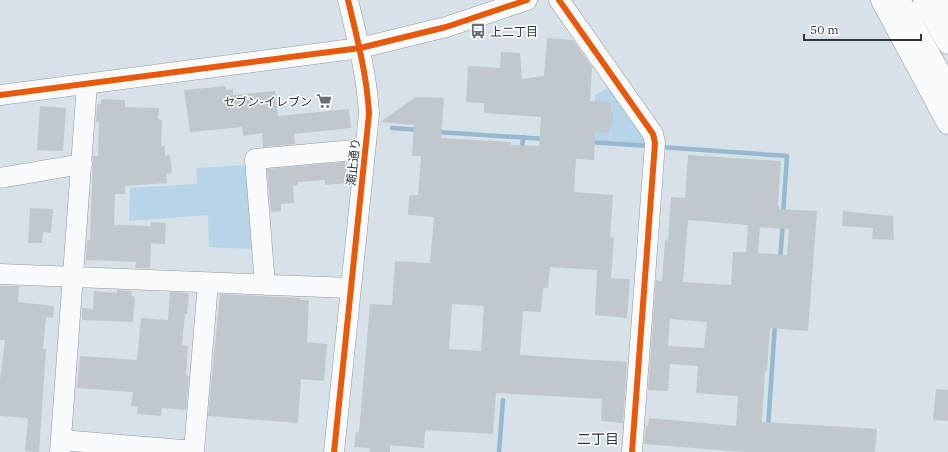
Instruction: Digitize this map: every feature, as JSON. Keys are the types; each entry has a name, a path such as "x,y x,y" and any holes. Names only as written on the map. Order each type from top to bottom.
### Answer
{"main road":[{"path":"882,0 948,122"},
{"path":"899,0 948,89"},
{"path":"924,0 948,43"},
{"path":"943,0 948,9"}],"street":[{"name":"潮止通り","path":"334,452 365,149 368,103 360,48 348,0"},
{"path":"0,95 360,48 446,27 527,0"},
{"path":"559,0 653,134 655,143 632,452"},
{"path":"87,84 61,446 194,451 208,283"},
{"path":"265,285 255,159 365,149"},
{"path":"0,178 82,164"},
{"path":"0,274 350,288"}],"shaded area":[{"path":"613,85 649,144 593,140 595,95"},
{"path":"247,165 254,249 209,247 208,215 129,221 130,188 197,184 196,168"}],"building":[{"path":"547,38 573,40 592,67 590,101 611,102 613,124 610,124 609,133 595,132 594,160 576,159 574,192 613,195 610,237 614,238 611,278 630,279 627,318 595,315 597,270 550,267 548,288 543,288 541,312 523,311 520,355 627,362 623,423 601,421 602,399 496,393 493,434 425,430 424,448 390,445 390,452 369,452 370,448 354,447 356,432 359,432 370,304 392,305 395,261 430,263 434,217 408,215 409,195 418,195 421,156 412,156 414,125 380,122 416,97 444,98 441,138 511,142 511,145 539,146 541,117 484,113 484,103 466,102 468,66 500,68 501,52 520,53 522,79 544,76","holes":["452,304 484,306 481,351 449,349"]},
{"path":"226,86 226,90 233,89 233,95 275,91 278,116 349,109 351,128 294,134 295,144 263,147 262,133 243,136 242,127 190,132 184,90"},
{"path":"101,99 125,100 125,107 159,108 158,119 162,120 161,146 165,146 165,156 170,155 172,173 166,174 167,183 125,186 125,194 115,194 114,225 151,226 151,222 166,223 165,244 151,243 150,268 135,268 136,262 86,260 87,240 90,240 93,156 98,156 99,122 96,122 97,104 101,104"},
{"path":"40,106 66,108 63,151 37,150"},
{"path":"688,155 781,161 779,209 817,211 808,331 770,328 767,371 765,371 762,422 877,429 875,452 744,452 644,444 646,425 648,426 649,418 736,426 738,396 696,393 698,366 670,364 668,391 648,390 656,280 662,281 665,240 668,241 671,197 685,198","holes":["688,220 748,225 746,252 733,252 731,285 683,282","760,227 789,229 787,255 758,253","670,319 707,322 704,348 668,346"]},
{"path":"345,162 347,183 325,185 325,180 298,182 298,185 293,186 294,203 281,204 281,211 271,212 267,169"},
{"path":"30,208 53,209 51,233 43,232 42,243 28,243"},
{"path":"843,211 893,216 894,240 872,239 873,228 842,226"},
{"path":"0,286 19,286 18,302 54,306 53,318 46,317 43,349 46,349 39,452 25,451 28,418 0,416 0,380 5,340 0,340"},
{"path":"117,290 132,291 131,296 135,297 133,322 82,320 82,308 93,309 94,291 117,293"},
{"path":"170,292 189,293 182,345 188,346 186,375 189,376 186,410 162,408 161,416 137,414 138,407 131,406 133,392 77,388 80,356 137,360 141,318 168,320"},
{"path":"220,294 300,298 300,300 309,300 307,342 327,344 324,381 301,379 298,423 208,416"},
{"path":"936,389 948,390 948,421 933,420"}],"waterway":[{"path":"392,128 420,130"},
{"path":"437,132 545,139"},
{"path":"522,151 523,137"},
{"path":"589,142 649,146"},
{"path":"661,147 787,156 783,215"},
{"path":"780,261 783,222"},
{"path":"768,428 775,324"},
{"path":"499,452 503,400"}],"cycle path":[{"path":"334,452 369,114 364,71 348,0"},
{"path":"0,95 360,48 446,27 527,0"},
{"path":"559,0 653,134 655,143 632,452"}],"place":[{"name":"上二丁目","path":"478,31"},
{"name":"セブン-イレブン","path":"324,101"}],"district":[{"name":"二丁目","path":"598,439"}]}
